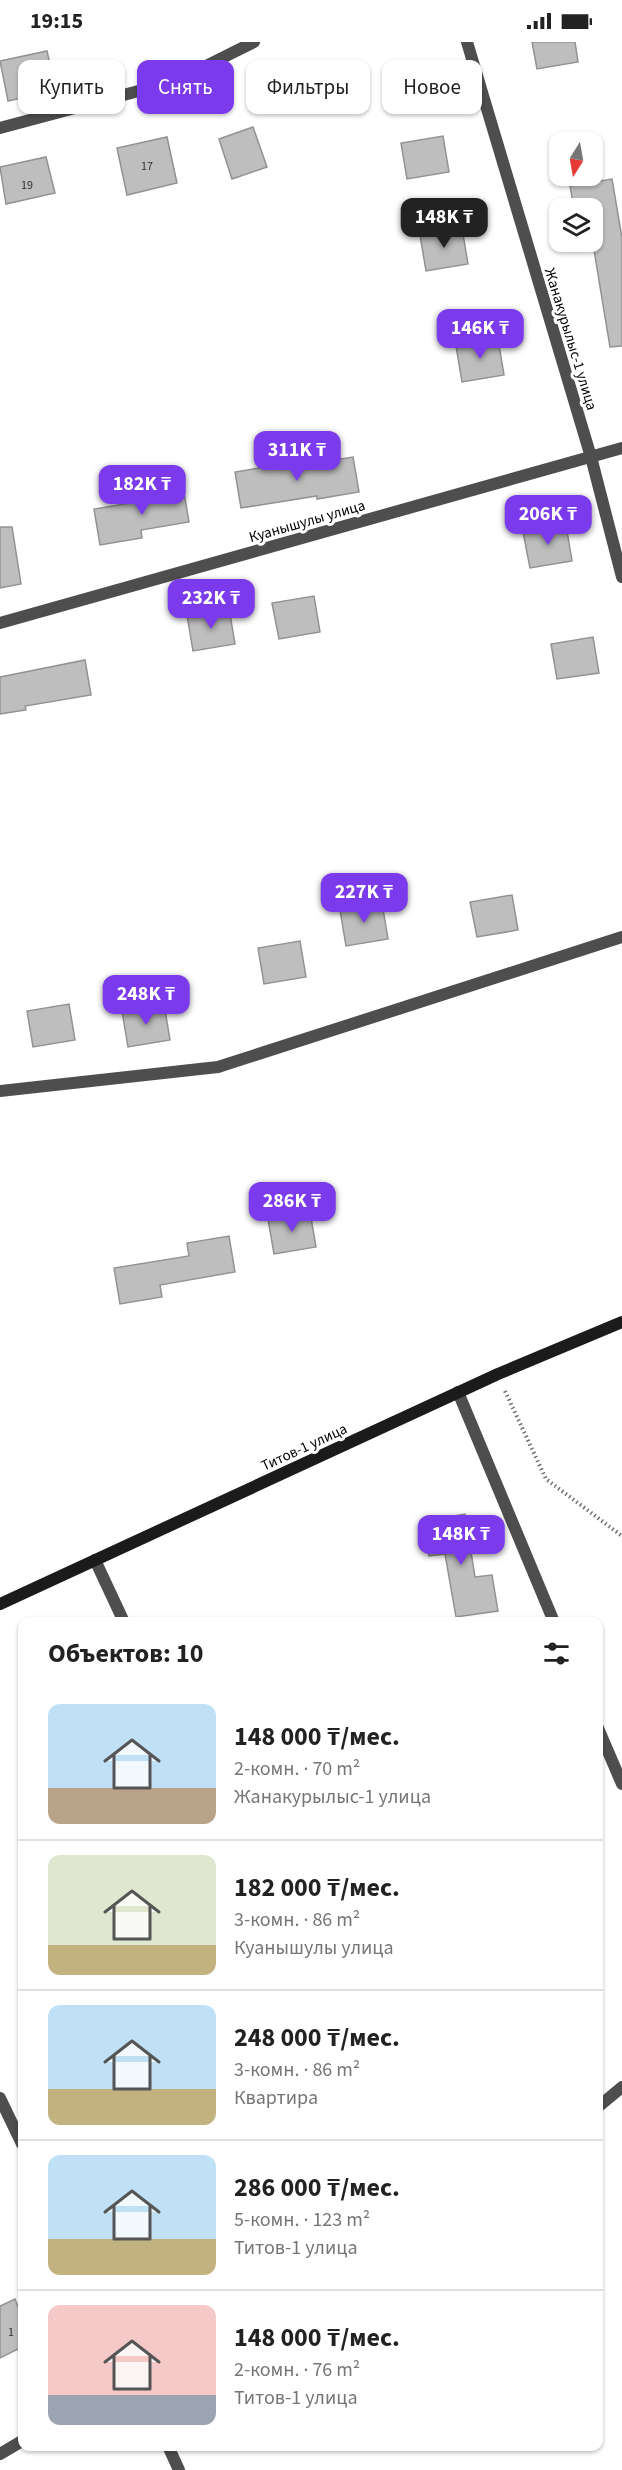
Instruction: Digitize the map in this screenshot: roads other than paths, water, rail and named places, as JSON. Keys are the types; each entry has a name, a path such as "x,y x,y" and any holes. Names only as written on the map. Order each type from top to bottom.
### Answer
{"street":[{"path":"0,128 176,81 254,42"},
{"name":"Жанакурылыс-1 улица","path":"467,42 591,457 622,577"},
{"name":"Куанышулы улица","path":"0,623 622,448"},
{"path":"0,1091 218,1067 622,938"},
{"name":"Титов-1 улица","path":"1,1601 498,1374 622,1322"},
{"path":"458,1392 552,1617"},
{"path":"95,1560 122,1617"},
{"path":"603,1740 622,1784"},
{"path":"603,2103 622,2087"},
{"path":"0,2098 18,2136"},
{"path":"0,2454 18,2443"},
{"path":"170,2451 179,2470"}]}
